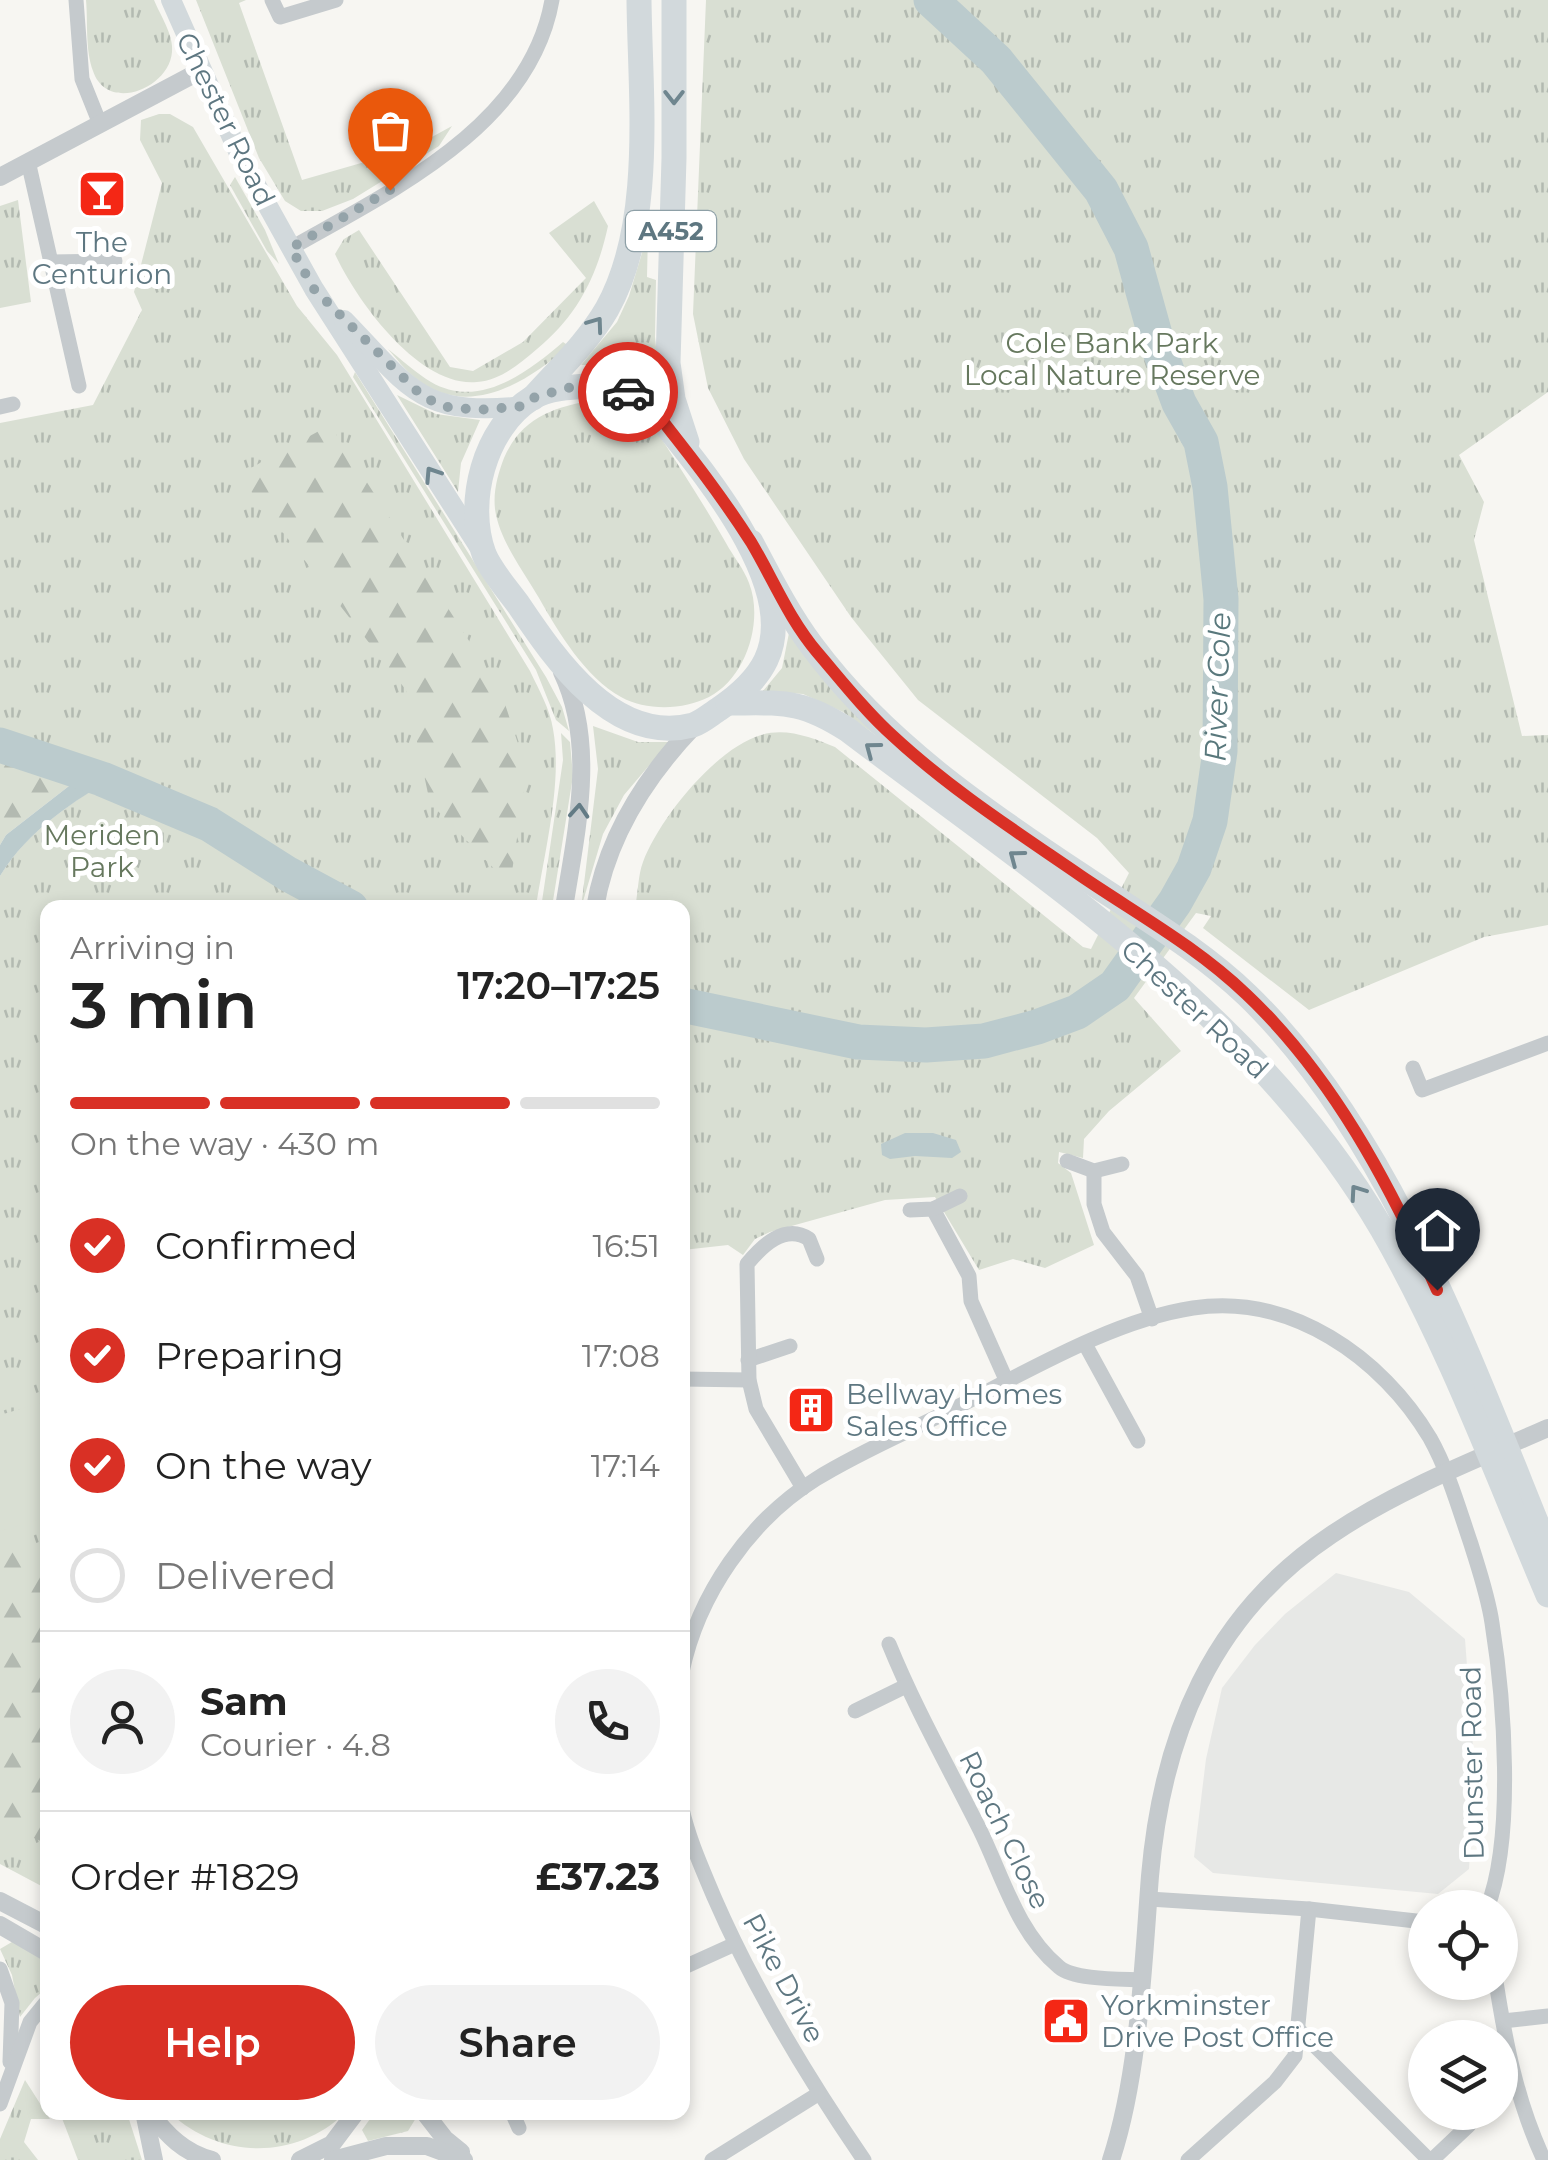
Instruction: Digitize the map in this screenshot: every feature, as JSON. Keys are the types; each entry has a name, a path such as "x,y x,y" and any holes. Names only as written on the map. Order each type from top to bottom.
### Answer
{"highway":[{"name":"A452","path":"528,402 567,388 591,386 618,388 638,395 692,458 750,542 770,601 772,644 750,684 696,724 659,728 629,716 604,704 556,660 484,556 475,500 482,469 497,436 528,402 574,353 606,312 625,270 635,225 640,164 639,0"},
{"name":"A452","path":"674,0 668,364 673,399 692,458"},
{"name":"Chester Road","path":"750,542 814,648 892,736 1090,897 1162,975 1254,1059 1324,1144 1380,1226 1425,1308 1548,1595"},
{"name":"Chester Road","path":"728,703 792,704 818,711 1090,897 1182,942 1267,1015 1328,1088 1421,1255 1548,1551"}],"main road":[{"name":"Chester Road","path":"170,0 241,158 314,289 484,556"},
{"name":"Chester Road","path":"314,289 423,397 447,407 479,410 528,402"}],"street":[{"path":"76,0 82,80 100,124"},
{"path":"272,0 280,17 336,0"},
{"path":"291,248 390,190 449,150 483,121 527,69 552,0"},
{"path":"0,177 200,71"},
{"path":"28,162 78,386"},
{"path":"51,262 114,261"},
{"path":"556,660 573,695 579,741 580,810 565,900"},
{"path":"597,900 606,860 624,818 672,748 696,724"},
{"path":"1413,1068 1422,1090 1548,1043"},
{"path":"1067,1160 1094,1171 1122,1164"},
{"path":"690,1642 704,1604 730,1563 767,1516 803,1488 861,1454 1085,1344 1152,1319 1137,1276 1103,1232 1094,1204 1094,1171"},
{"path":"910,1210 934,1209 960,1196"},
{"path":"934,1209 969,1276 971,1300 1007,1382"},
{"path":"803,1488 756,1410 749,1380 747,1264 777,1236 794,1234 808,1239 817,1260"},
{"name":"Dunster Road","path":"1152,1319 1224,1305 1290,1317 1314,1327 1358,1355 1398,1392 1431,1440 1457,1501 1488,1600 1502,1708 1502,1813 1494,1890"},
{"path":"1085,1344 1138,1441"},
{"path":"748,1360 790,1346"},
{"path":"690,1379 749,1380"},
{"path":"1111,2160 1128,2096 1160,1795 1178,1730 1210,1662 1242,1616 1283,1572 1332,1533 1418,1487 1546,1429"},
{"name":"Roach Close","path":"889,1644 1021,1924 1062,1970 1093,1977 1141,1980"},
{"path":"854,1711 906,1686"},
{"name":"Pike Drive","path":"690,1841 735,1944 818,2094 864,2160"},
{"path":"1149,1899 1309,1909 1408,1920"},
{"path":"0,1901 40,1922"},
{"path":"1188,2160 1275,2082 1294,2056 1309,1909"},
{"path":"0,1925 40,1948"},
{"path":"690,1964 735,1944"},
{"path":"0,1969 12,2004 9,2081"},
{"path":"0,2104 30,2022 40,2010"},
{"path":"1511,2020 1548,2016"},
{"path":"1296,2028 1430,2160 1463,2130"},
{"path":"712,2160 818,2094"},
{"path":"1518,2096 1544,2160"},
{"path":"148,2120 154,2160"},
{"path":"154,2120 167,2136 195,2156 212,2160"},
{"path":"300,2160 332,2144 350,2120"},
{"path":"430,2120 445,2139 472,2160"},
{"path":"333,2160 386,2146 427,2146 464,2160"}],"shaded area":[{"path":"0,732 119,774 38,830 0,876 0,845 6,835 69,786 0,759"},
{"path":"905,1133 933,1133 956,1140 961,1152 952,1158 890,1159 882,1155 881,1144"},
{"path":"1336,1573 1409,1592 1465,1639 1475,1774 1469,1869 1443,1890 1408,1891 1213,1873 1194,1857 1206,1759 1222,1688 1285,1614"}],"green space":[{"path":"86,0 154,0 172,46 168,65 160,76 137,91 123,93 100,84 89,54"},
{"path":"196,0 246,0 239,3 302,180 410,149 452,126 439,146 353,199 322,211 301,211 285,201 259,158"},
{"name":"Cole Bank Park Local Nature Reserve","path":"706,0 1548,0 1548,392 1459,455 1484,502 1474,540 1522,736 1548,735 1548,925 1484,937 1309,1010 1203,928 1211,916 1196,913 1134,998 1181,1051 1109,1111 1084,1139 1083,1158 1059,1152 1058,1163 1071,1173 1094,1245 1045,1268 1013,1259 979,1270 935,1197 885,1200 770,1232 755,1239 743,1255 728,1245 690,1249 690,900 636,900 643,862 662,826 691,787 726,754 761,735 780,732 835,747 1083,947 1091,949 1129,873 1097,838 918,700 851,617 744,459 708,388 693,314"},
{"path":"170,114 193,127 297,306 337,355 530,671 553,729 556,772 537,900 364,900 156,787 0,732 0,423 93,405 142,310 134,292 162,183 140,140 141,120"},
{"path":"235,177 279,264 267,251 230,185"},
{"path":"18,200 31,302 0,308 0,206"},
{"path":"594,201 608,226 598,262 574,309 537,349 486,381 455,380 412,356 374,316 335,254 344,239 359,230 450,367 473,371 523,342 586,278 549,233"},
{"path":"648,233 647,277 656,280 655,337 660,385 622,369 581,365 617,322"},
{"path":"563,342 569,346 534,373 496,392 476,396 455,396 435,390 411,375 388,349 431,382 467,392 502,384"},
{"path":"355,372 546,677 569,731 556,720 536,670 353,377"},
{"path":"397,395 436,414 480,420 461,463 458,492"},
{"path":"595,400 630,412 658,433 749,583 753,631 742,663 722,688 699,701 653,707 621,697 596,678 564,639 497,521 495,489 511,444 541,416"},
{"path":"330,425 500,689 527,771 510,885 430,803 406,690 238,475"},
{"path":"791,623 948,786 843,712 803,694 763,691 782,668"},
{"path":"593,726 638,742 669,742 624,795 603,834 582,900 598,769"},
{"path":"561,733 570,742 573,776 553,900 542,900 563,760"},
{"path":"0,759 69,786 6,835 0,845"},
{"name":"Meriden Park","path":"92,790 152,810 238,855 307,900 40,900 40,1885 0,1864 0,876 19,850"},
{"path":"40,1403 40,1519 0,1531 0,1415"},
{"path":"0,1548 26,1557 40,1574 40,1841 0,1822"},
{"path":"17,1939 40,1957 40,1994 20,2017 12,1975 0,1949"},
{"path":"25,2080 40,2103 40,2119 31,2119 24,2142 38,2160 0,2160 0,2139"},
{"path":"63,2120 129,2120 142,2160 78,2160"},
{"path":"179,2120 336,2120 304,2139 258,2148 235,2146"},
{"path":"369,2120 415,2120 408,2131 368,2141 362,2130"}],"waterway":[{"name":"River Cole","path":"690,1007 858,1042 926,1045 984,1041 1037,1027 1077,1012 1115,986 1175,902 1194,868 1210,821 1220,751 1221,599 1210,487 1201,442 1179,403 1159,349 1131,248 1101,190 996,60 931,0"},
{"name":"River Cole","path":"0,745 102,779 209,824 336,900"}],"way so far":[{"path":"390,190 291,248 314,289 402,380 423,397 447,407 479,410 524,406 533,398 567,388 591,386 628,392"}],"place":[{"name":"The Centurion","path":"102,194"},
{"name":"Bellway Homes Sales Office","path":"811,1410"},
{"name":"Yorkminster Drive Post Office","path":"1066,2021"}],"route":[{"path":"628,392 638,395 653,409 692,458 750,542 814,648 892,736 1016,831 1182,942 1267,1015 1328,1088 1377,1170 1437,1290"}]}
